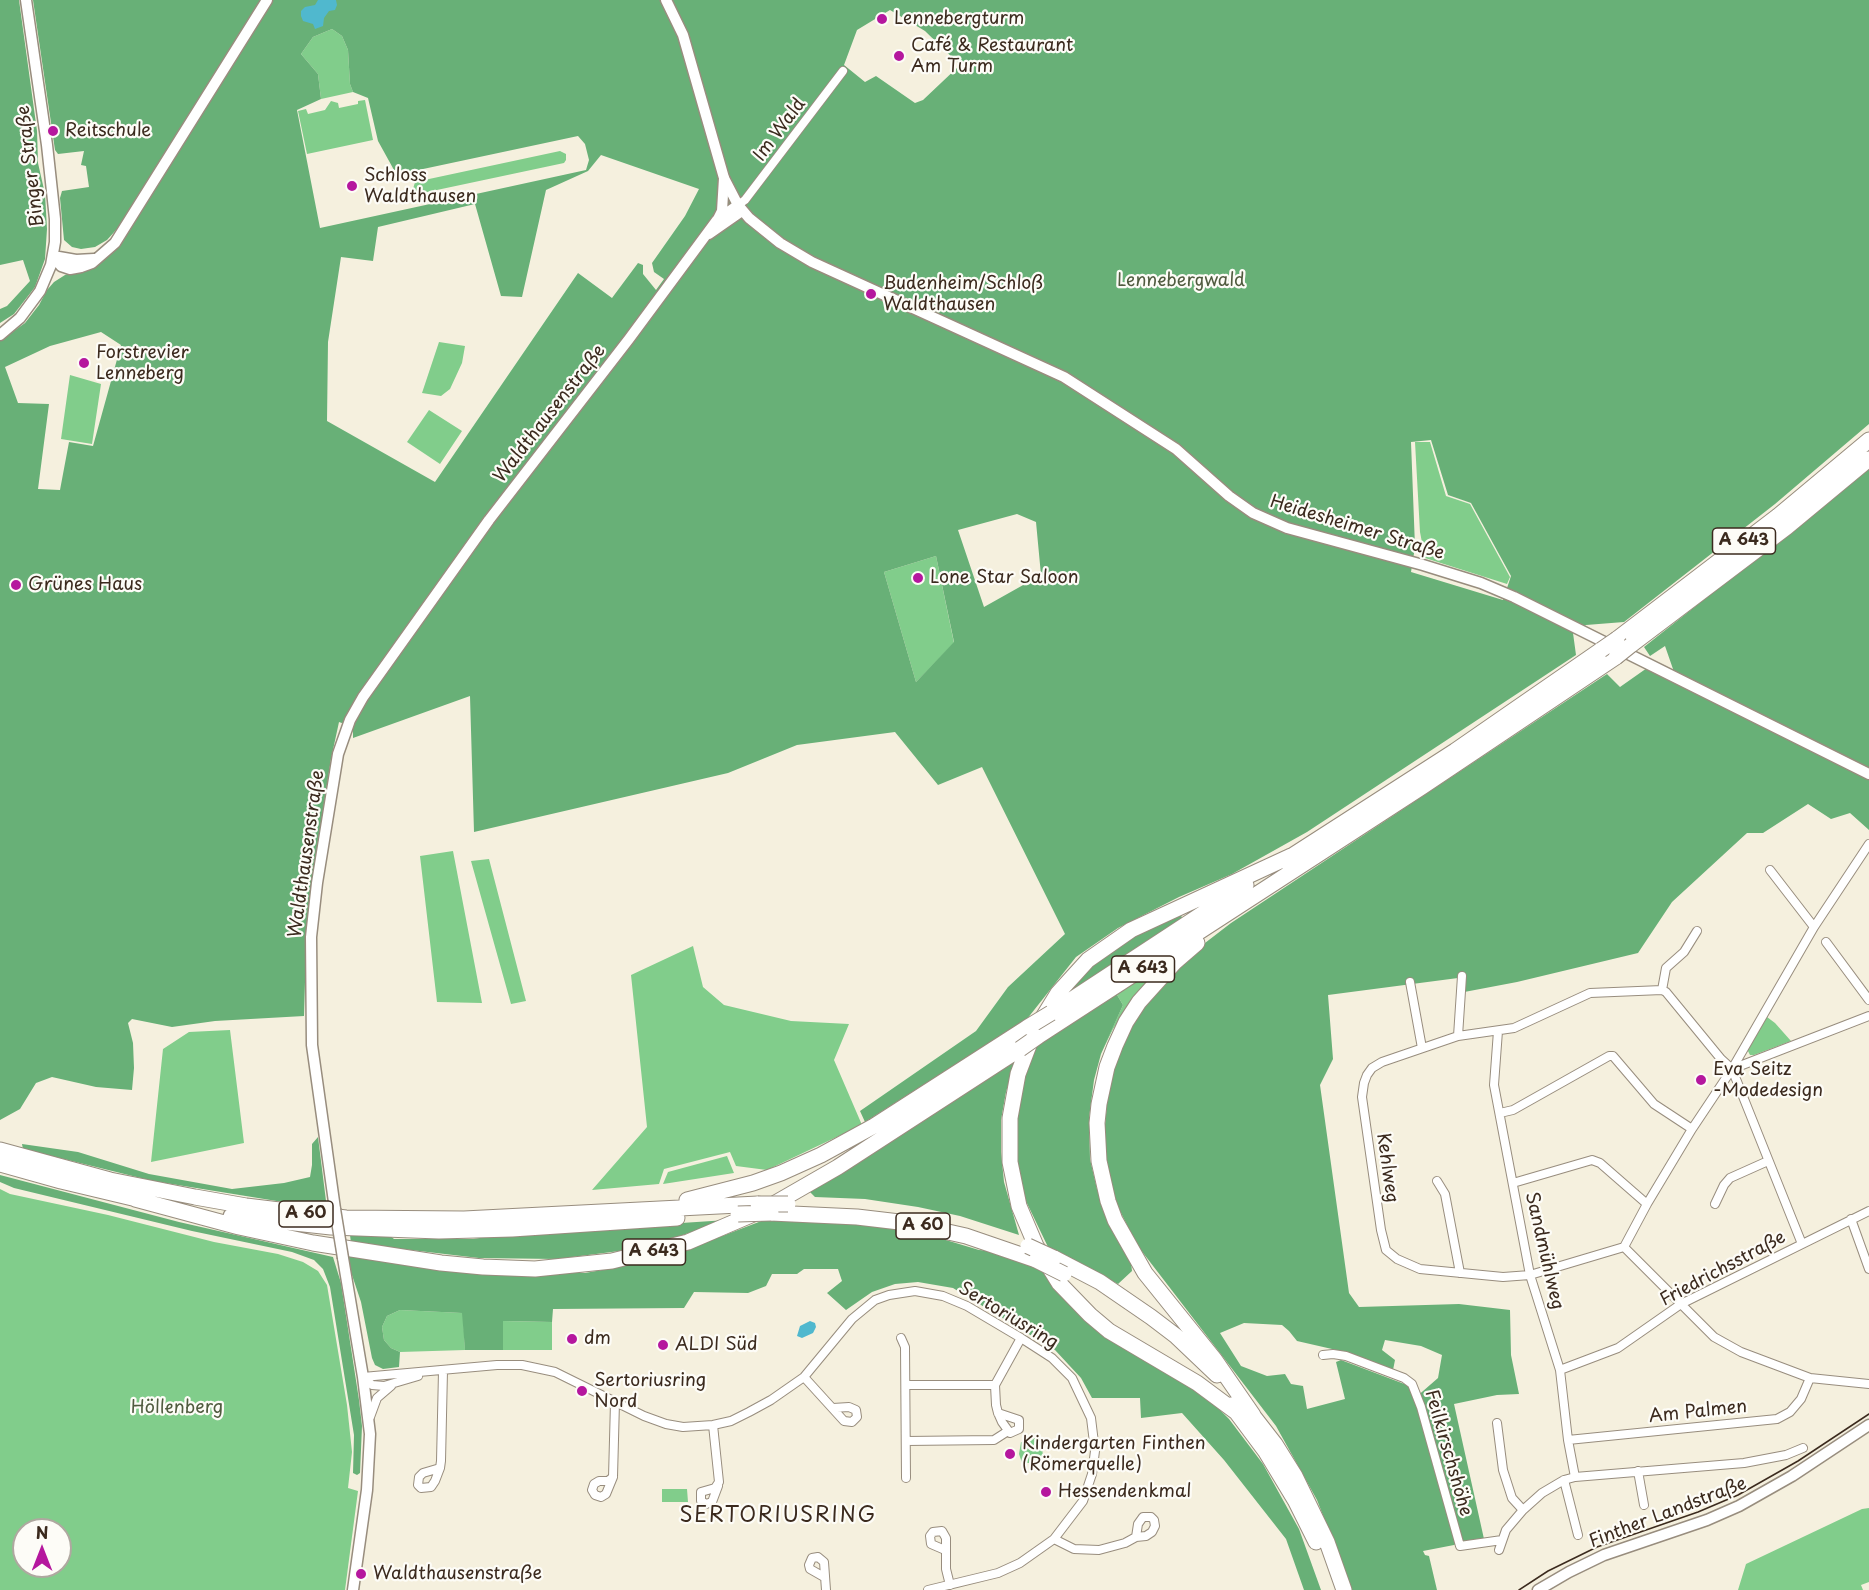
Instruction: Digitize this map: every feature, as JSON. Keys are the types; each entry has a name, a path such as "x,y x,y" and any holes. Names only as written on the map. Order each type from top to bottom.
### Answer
{"highway":[{"name":"A 643","path":"1624,642 1869,440"},
{"name":"A 643","path":"619,1211 719,1192 753,1183 802,1164 874,1126 1033,1032 1248,900 1422,787 1787,527 1869,459"},
{"name":"A 643","path":"135,1199 239,1227 314,1243 441,1263 483,1267 535,1269 612,1261 688,1242 765,1209 838,1167 1020,1049 1051,1012 1608,653"},
{"path":"1236,1412 1197,1383 1109,1331 1090,1316 1059,1283 1036,1246 1019,1206 1010,1162 1010,1118 1018,1074 1034,1032 1058,993 1088,960 1131,930 1291,856"},
{"path":"1248,900 1175,962 1139,1002 1126,1022 1107,1066 1099,1104 1097,1133 1103,1181 1124,1238 1159,1292 1215,1360 1253,1415"},
{"name":"A 60","path":"0,1150 110,1180 246,1206 337,1217 396,1220 464,1219 758,1204 860,1207 912,1214 959,1224 1028,1246 1109,1288 1160,1323 1199,1357 1253,1415 1295,1476 1323,1533 1344,1590"},
{"name":"A 60","path":"0,1164 135,1199 258,1220 331,1227 403,1231 512,1229 738,1214 771,1214 857,1216 908,1223 966,1236 1036,1260 1116,1303 1147,1325 1204,1375 1266,1452 1295,1500 1312,1533 1333,1590"}],"main road":[{"name":"Binger Straße","path":"26,0 55,219 53,256 44,283"},
{"path":"0,335 20,318 44,283 70,269 87,266 108,251 120,236 267,0"},
{"name":"Heidesheimer Straße","path":"666,0 683,35 724,178 740,208 773,238 812,262 1064,377 1176,449 1229,496 1253,513 1287,528 1481,583 1514,597 1869,774"},
{"path":"717,220 722,211 724,178"},
{"name":"Waldthausenstraße","path":"353,1590 369,1468 369,1419 335,1209 312,1045 311,937 317,883 338,754 350,720 363,697 489,520 629,339 717,220 740,208"},
{"name":"Waldthausenstraße","path":"706,236 740,208"},
{"path":"53,256 76,260 97,258"},
{"path":"53,256 61,266 70,269"},
{"name":"Finther Landstraße","path":"1538,1590 1604,1555 1707,1520 1739,1506 1792,1476 1869,1425"}],"street":[{"name":"Im Wald","path":"740,208 843,71"},
{"path":"1869,844 1815,927 1732,1069 1692,1129 1624,1247 1714,1337 1749,1356 1810,1378 1869,1384"},
{"path":"1770,870 1815,927"},
{"path":"1697,931 1684,952 1666,968 1662,990 1732,1069 1802,1244"},
{"path":"1826,942 1869,1000"},
{"path":"1458,1036 1462,976"},
{"path":"1410,982 1422,1048"},
{"name":"Kehlweg","path":"1624,1247 1530,1275 1503,1277 1420,1269 1397,1259 1386,1250 1381,1230 1362,1097 1364,1083 1372,1068 1382,1062 1458,1036 1514,1028 1590,993 1662,990"},
{"path":"1732,1069 1869,1016"},
{"name":"Sandmühlweg","path":"1498,1031 1494,1079 1530,1275 1560,1370 1575,1477"},
{"path":"1500,1113 1513,1110 1609,1056 1614,1056 1654,1104 1692,1129"},
{"path":"1513,1183 1592,1160 1600,1162 1647,1204"},
{"path":"1715,1204 1730,1178 1768,1161"},
{"path":"1437,1181 1445,1194 1460,1273"},
{"name":"Friedrichsstraße","path":"1560,1370 1618,1348 1681,1304 1869,1211"},
{"path":"1851,1219 1869,1269"},
{"name":"Sertoriusring","path":"363,1377 509,1365 538,1368 555,1372 644,1416 666,1424 683,1427 713,1425 749,1412 804,1377 852,1319 875,1300 900,1293 930,1292 944,1296 967,1306 1021,1338 1052,1358 1072,1378 1084,1400 1094,1430 1095,1460 1087,1491 1076,1512 1054,1539 1020,1563 998,1573 930,1590"},
{"path":"901,1338 905,1347 906,1478"},
{"path":"998,1413 1019,1420 1019,1429 1014,1433 1008,1431 998,1413 995,1385 1021,1338"},
{"name":"Feilkirschshöhe","path":"1323,1355 1346,1356 1404,1378 1412,1384 1421,1407 1425,1428 1460,1546 1502,1540"},
{"path":"440,1468 443,1371"},
{"name":"Sertoriusring","path":"392,1385 428,1372"},
{"path":"363,1377 372,1385 392,1385"},
{"path":"804,1377 832,1408"},
{"name":"Am Palmen","path":"1568,1440 1777,1419 1790,1412 1801,1399 1810,1378"},
{"path":"369,1419 377,1398 392,1385"},
{"path":"906,1385 995,1385"},
{"path":"613,1477 615,1402"},
{"path":"1497,1424 1503,1470 1512,1498 1522,1510"},
{"path":"713,1425 718,1485"},
{"path":"906,1442 994,1440 1008,1431"},
{"path":"1499,1550 1506,1530 1522,1510 1542,1493 1564,1480 1638,1471 1744,1463 1786,1455 1803,1448"},
{"path":"1638,1471 1644,1505"},
{"path":"1564,1480 1578,1534"},
{"path":"1054,1539 1074,1549 1089,1551 1110,1548 1136,1537"},
{"path":"945,1550 950,1585"},
{"path":"824,1577 826,1590"}],"green space":[{"path":"0,0 19,0 37,131 38,163 45,194 47,229 45,259 35,287 14,314 0,323 0,309 7,306 30,281 23,260 0,265"},
{"name":"Lennebergwald","path":"33,0 1869,0 1869,424 1775,504 1624,622 1586,625 1573,633 1576,655 1307,832 1232,874 1179,897 1118,928 1076,957 1027,1019 865,1122 860,1111 976,1031 1008,987 1065,934 982,767 938,785 895,732 797,745 728,773 474,832 470,696 353,738 353,727 339,722 312,879 306,948 304,1016 215,1021 172,1027 132,1019 128,1023 133,1043 132,1090 96,1087 52,1077 36,1083 20,1109 0,1120 0,341 25,323 54,282 65,275 97,264 117,248 126,237 116,230 107,240 95,247 81,249 72,247 64,240 60,198 62,191 89,187 86,166 81,165 84,151 58,154 55,150","holes":["890,10 925,31 960,65 923,100 915,103 876,76 865,82 844,65 857,30","332,29 342,36 348,50 350,84 353,92 368,98 378,141 394,170 409,172 578,136 585,144 589,160 586,170 320,228 297,110 321,99 318,74 301,54 313,37","601,155 699,189 685,216 652,263 654,272 664,279 656,290 643,274 643,265 638,263 612,298 578,273 435,482 327,421 328,342 341,257 373,261 378,227 475,204 501,296 522,297 546,190 588,171","101,332 121,345 93,446 69,442 60,490 38,489 49,404 18,403 5,367 50,346","1431,440 1448,495 1471,503 1511,576 1503,600 1411,572 1415,547 1411,442","1017,514 1036,522 1041,575 984,607 958,530","936,556 954,642 916,682 884,572"]},
{"path":"332,29 342,36 348,50 350,84 353,92 321,99 318,74 301,54 313,37"},
{"path":"365,100 373,140 307,154 298,111 306,109 308,114 325,110 331,101 338,103 339,108"},
{"path":"560,151 566,154 564,163 418,194 413,189 415,182"},
{"path":"439,342 465,346 462,363 450,389 441,396 422,393"},
{"path":"70,375 101,384 92,444 61,439"},
{"path":"429,410 462,431 440,464 407,442"},
{"path":"1415,442 1430,442 1446,496 1470,504 1510,577 1507,584 1425,558 1420,532"},
{"path":"1869,469 1869,830 1850,813 1831,819 1808,804 1763,833 1747,833 1672,902 1638,953 1517,982 1459,993 1458,978 1328,995 1333,1059 1320,1085 1349,1293 1359,1307 1459,1304 1510,1310 1511,1355 1519,1394 1497,1395 1454,1404 1484,1539 1461,1541 1454,1545 1423,1551 1429,1556 1437,1590 1352,1590 1317,1500 1276,1426 1137,1245 1117,1205 1108,1169 1104,1135 1108,1094 1118,1055 1137,1015 1192,953 1231,923 1607,674 1620,687 1647,668 1670,680 1673,669 1665,646 1650,656 1644,647","holes":["1244,1323 1282,1325 1297,1341 1332,1349 1393,1370 1395,1360 1382,1350 1385,1340 1421,1346 1442,1355 1438,1378 1415,1398 1407,1385 1341,1360 1336,1362 1345,1399 1307,1409 1303,1386 1291,1384 1285,1374 1267,1376 1241,1366 1220,1333"]},
{"path":"936,556 954,643 916,682 884,572"},
{"path":"453,851 482,1003 437,1002 420,856"},
{"path":"489,859 526,1001 511,1004 471,861"},
{"path":"1181,915 1182,918 1069,994 1070,989 1085,971 1145,929"},
{"path":"693,946 703,987 724,1005 791,1021 849,1024 834,1060 862,1125 767,1170 736,1166 730,1152 664,1169 659,1184 592,1190 647,1127 631,975"},
{"path":"1180,948 1139,990 1113,1029 1101,1053 1123,1005 1116,993"},
{"path":"1116,993 1123,1005 1101,1054 1094,1080 1089,1118 1090,1159 1097,1189 1108,1220 1131,1262 1132,1271 1118,1284 1048,1247 1024,1197 1016,1160 1015,1125 1030,1054 1037,1046"},
{"path":"1767,1017 1791,1041 1750,1055 1747,1049"},
{"path":"230,1030 244,1143 151,1162 163,1049 189,1032"},
{"path":"1016,1059 1006,1092 1001,1120 1001,1152 1004,1182 1019,1235 960,1216 918,1207 865,1199 815,1197 810,1192"},
{"path":"318,1137 326,1201 324,1207 153,1181 23,1149 22,1144 78,1152 149,1174 232,1189 284,1183 310,1177 312,1144"},
{"path":"727,1156 734,1173 663,1184 668,1172"},
{"path":"0,1175 179,1222 333,1257 341,1283 359,1400 362,1426 360,1473 357,1475 353,1473 354,1435 330,1287 323,1269 314,1260 292,1252 192,1231 14,1188 0,1182"},
{"name":"Höllenberg","path":"0,1189 10,1194 108,1215 214,1242 278,1254 303,1262 318,1271 327,1285 347,1405 352,1452 348,1488 358,1491 345,1590 0,1590"},
{"path":"727,1220 674,1238 627,1250 557,1259 479,1258 351,1243 350,1235 389,1235 394,1239 473,1239 499,1235"},
{"path":"764,1220 831,1221 916,1231 979,1250 991,1251 1041,1268 1052,1286 1168,1367 1229,1419 1263,1464 1299,1529 1321,1590 1304,1590 1286,1539 1224,1460 1182,1413 1141,1418 1140,1398 1092,1398 1081,1378 1055,1350 953,1288 918,1282 895,1284 872,1292 846,1310 827,1293 842,1281 838,1269 804,1269 797,1274 772,1274 766,1286 748,1293 694,1292 684,1308 553,1309 552,1322 503,1321 503,1350 465,1350 462,1313 400,1310 387,1316 382,1327 384,1340 391,1348 400,1352 399,1367 383,1369 375,1365 372,1358 361,1302 350,1269 348,1254 585,1273 641,1263 704,1243"},
{"path":"400,1310 463,1313 465,1350 400,1352 391,1348 384,1340 382,1327 387,1316"},
{"path":"503,1321 552,1322 552,1350 503,1350"},
{"path":"1028,1438 1042,1438 1043,1463 1022,1463 1019,1454 1021,1442 1025,1443"},
{"path":"662,1489 687,1489 688,1502 662,1502"},
{"path":"1869,1508 1869,1582 1861,1585 1863,1590 1738,1590 1746,1564 1862,1509"}],"water":[{"path":"318,0 336,0 337,5 335,10 329,11 324,18 323,26 315,29 313,24 303,21 301,11 305,7 315,5"},
{"path":"810,1321 815,1323 816,1327 813,1333 802,1338 797,1336 800,1326"}],"tram line":[{"path":"1519,1590 1548,1571 1597,1547 1698,1512 1738,1495 1798,1461 1869,1414"}],"place":[{"name":"Lennebergturm","path":"882,19"},
{"name":"Café & Restaurant Am Turm","path":"899,56"},
{"name":"Reitschule","path":"53,131"},
{"name":"Schloss Waldthausen","path":"352,186"},
{"name":"Budenheim/Schloß Waldthausen","path":"871,294"},
{"name":"Forstrevier Lenneberg","path":"84,363"},
{"name":"Lone Star Saloon","path":"918,578"},
{"name":"Grünes Haus","path":"16,585"},
{"name":"Eva Seitz -Modedesign","path":"1701,1080"},
{"name":"dm","path":"572,1339"},
{"name":"ALDI Süd","path":"663,1345"},
{"name":"Sertoriusring Nord","path":"582,1391"},
{"name":"Kindergarten Finthen (Römerquelle)","path":"1010,1454"},
{"name":"Hessendenkmal","path":"1046,1492"},
{"name":"Waldthausenstraße","path":"361,1574"}],"district":[{"name":"SERTORIUSRING","path":"778,1516"}]}
